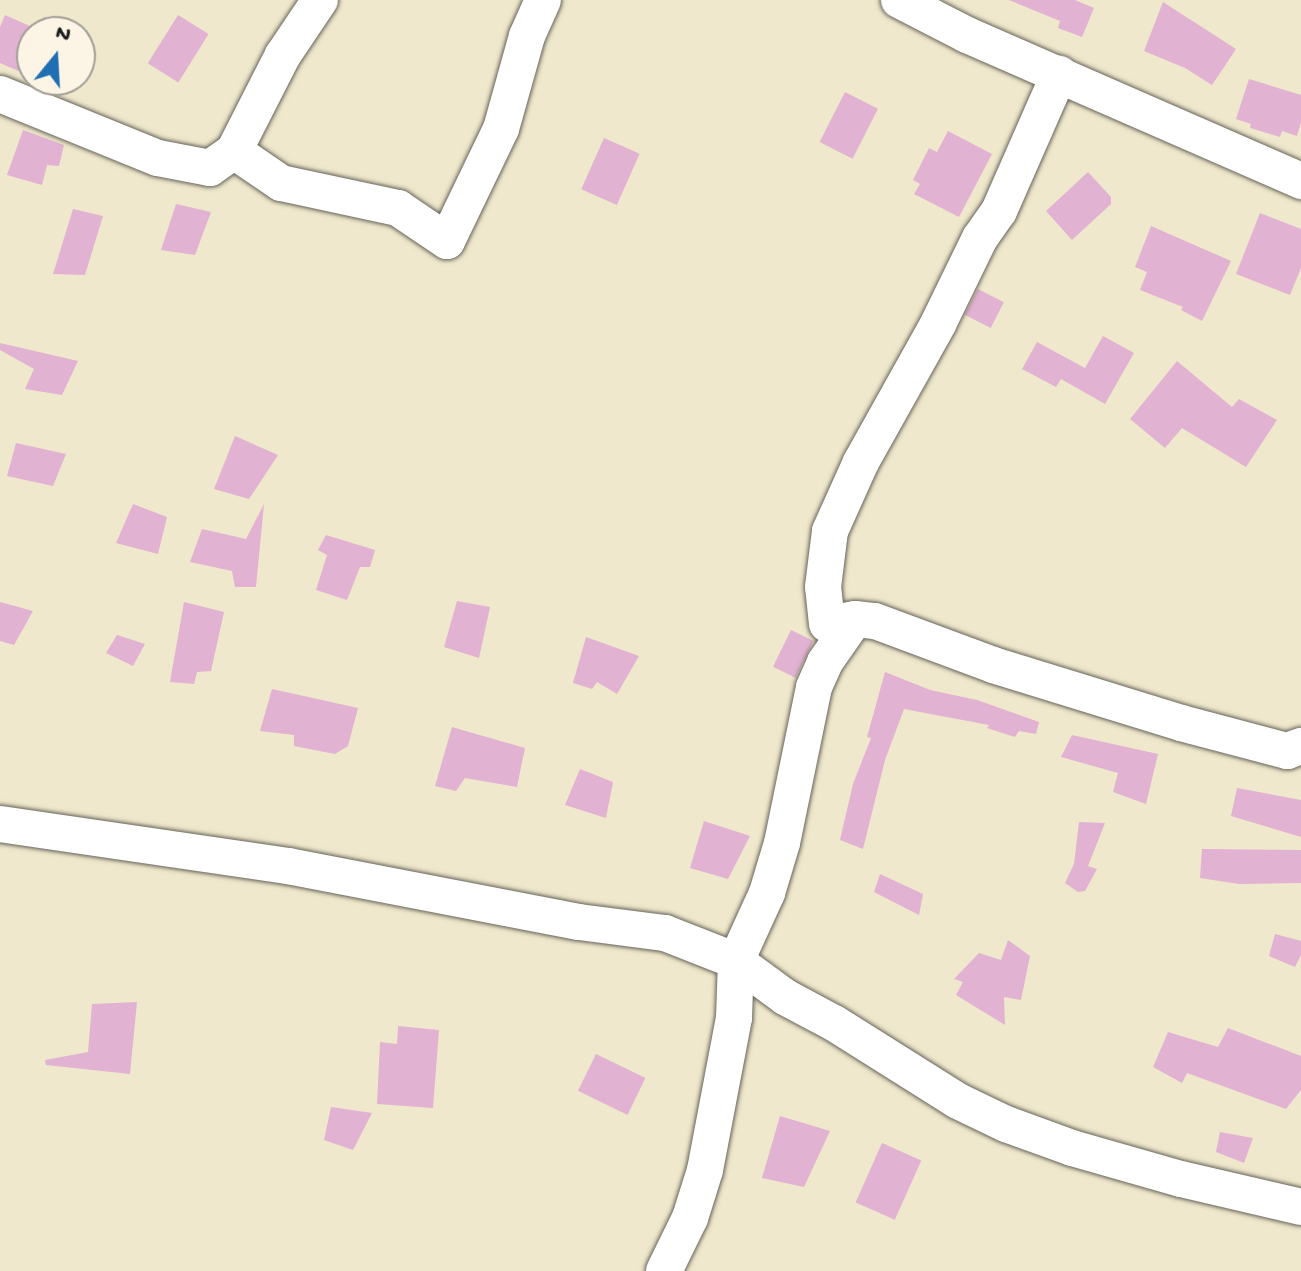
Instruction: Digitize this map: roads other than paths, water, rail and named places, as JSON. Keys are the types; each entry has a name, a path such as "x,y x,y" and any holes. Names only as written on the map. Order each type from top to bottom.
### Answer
{"street":[{"path":"0,94 158,158 210,168 234,151 283,55 320,0"},
{"path":"234,151 281,183 398,208 447,241 501,129 516,85 527,36 543,0"},
{"path":"899,0 967,35 1301,181"},
{"path":"664,1271 690,1218 705,1170 734,1018 736,961 767,893 793,800 804,729 841,622 823,587 830,531 868,448 938,324 980,238 1006,198 1059,74"},
{"path":"841,622 890,626 993,665 1181,723 1287,751 1301,746"},
{"path":"0,824 288,866 579,922 665,933 736,961 785,997 834,1023 958,1101 1006,1124 1072,1148 1167,1175 1301,1207"}]}
